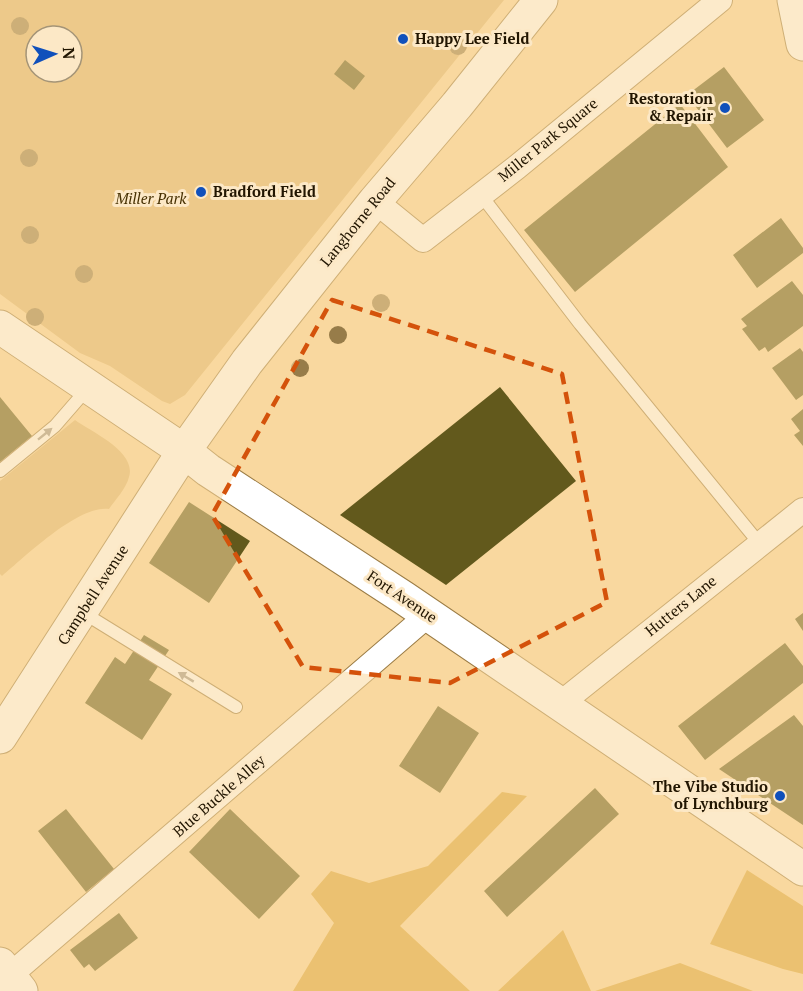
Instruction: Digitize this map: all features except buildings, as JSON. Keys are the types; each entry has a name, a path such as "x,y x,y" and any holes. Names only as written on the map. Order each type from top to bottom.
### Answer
{"main road":[{"name":"Langhorne Road","path":"184,451 247,362 375,201 457,105 541,0"},
{"path":"794,0 803,44"},
{"name":"Fort Avenue","path":"0,327 184,451 208,470 428,615 803,869"},
{"name":"Campbell Avenue","path":"0,737 184,451"}],"street":[{"name":"Miller Park Square","path":"375,201 423,240 720,0"},
{"name":"Hutters Lane","path":"560,704 803,510"},
{"name":"Blue Buckle Alley","path":"10,977 428,615"}],"lane":[{"path":"481,195 588,333 759,543"},
{"path":"0,471 55,426 88,387"},
{"path":"82,612 236,707"}],"highlighted area":[{"path":"332,300 562,374 607,602 450,683 303,667 212,515"}],"green space":[{"name":"Miller Park","path":"0,0 504,0 185,395 170,404 162,401 110,366 80,353 0,294"},
{"path":"75,420 120,451 130,468 128,481 109,509 96,510 68,523 2,576 0,574 0,481"}],"shaded area":[{"path":"502,792 527,796 400,926 470,991 293,991 334,923 311,894 331,871 369,883 428,866"},
{"path":"747,870 803,906 803,974 710,944"},
{"path":"563,930 591,991 498,991"},
{"path":"680,963 753,991 595,991"}],"place":[{"name":"Happy Lee Field","path":"403,39"},
{"name":"Restoration & Repair","path":"725,108"},
{"name":"Bradford Field","path":"201,192"},
{"name":"The Vibe Studio of Lynchburg","path":"780,796"}]}
